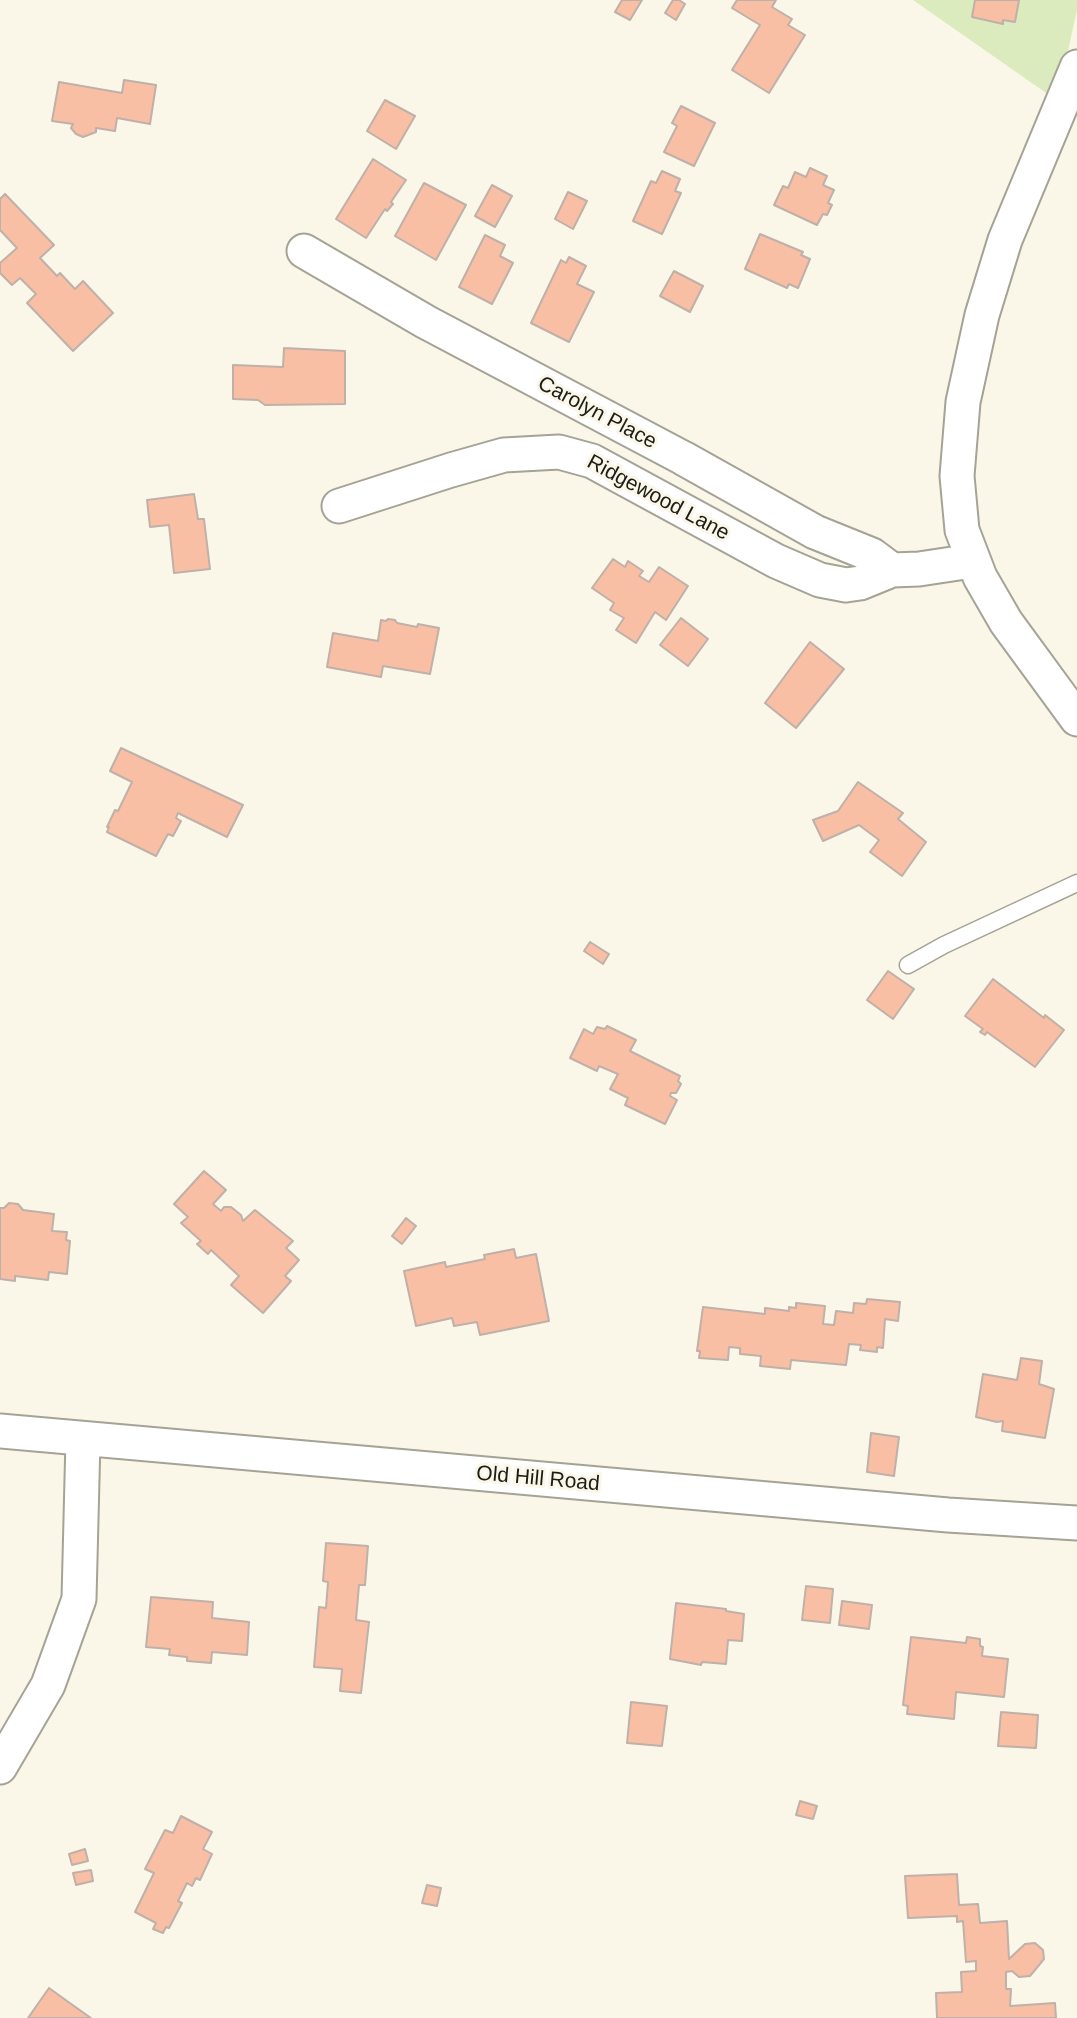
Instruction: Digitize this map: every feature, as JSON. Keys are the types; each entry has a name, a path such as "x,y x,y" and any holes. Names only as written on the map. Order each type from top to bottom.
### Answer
{"street":[{"path":"1077,67 1005,240 982,316 966,381 957,476 959,516 972,561 1006,622 1077,719"},
{"name":"Carolyn Place","path":"304,251 426,322 694,464 815,532 872,555 892,570"},
{"name":"Ridgewood Lane","path":"339,506 504,455 559,452 592,461 776,561 820,580 846,585 892,570 972,561"},
{"name":"Old Hill Road","path":"0,1431 948,1515 1077,1523"},
{"path":"0,1767 48,1685 79,1600 83,1439"}],"lane":[{"path":"908,965 943,945 1077,883"}],"green space":[{"path":"913,0 1077,0 1068,51 1049,95"}],"building":[{"path":"622,0 642,0 630,20 615,12"},
{"path":"673,0 685,4 676,20 665,13"},
{"path":"737,0 776,0 772,7 792,19 788,25 805,35 769,93 732,70 760,25 732,8"},
{"path":"975,0 1019,0 1015,22 1003,20 1003,24 972,17"},
{"path":"124,80 156,85 150,124 117,118 115,131 96,128 96,132 83,137 71,128 73,124 52,121 59,82 122,93"},
{"path":"385,100 415,116 396,149 367,131"},
{"path":"681,106 715,123 694,166 664,152 677,126 672,123"},
{"path":"373,159 406,180 391,202 393,204 387,211 385,209 366,238 336,219"},
{"path":"810,168 827,176 823,185 834,190 828,203 832,205 817,225 774,205 783,186 788,188 795,172 806,177"},
{"path":"662,171 680,179 675,191 681,193 662,234 633,221 651,181 656,183"},
{"path":"424,183 466,205 436,260 395,236"},
{"path":"492,185 512,196 495,227 475,216"},
{"path":"568,192 587,201 573,229 555,219"},
{"path":"5,194 54,245 40,258 57,276 60,273 75,289 83,281 113,313 73,351 27,303 36,294 20,278 12,285 0,273 0,263 17,248 0,230 0,199"},
{"path":"760,234 803,252 801,255 810,259 798,288 789,284 787,288 745,269"},
{"path":"485,235 505,245 500,256 513,263 492,304 459,287"},
{"path":"569,257 586,266 577,284 594,292 569,342 531,323 561,260 566,263"},
{"path":"674,271 703,286 690,312 660,296"},
{"path":"284,348 345,351 345,404 265,405 258,400 233,399 233,365 283,367"},
{"path":"194,494 198,519 204,519 210,569 174,573 169,525 150,527 147,500"},
{"path":"613,559 625,567 628,561 643,571 639,576 649,582 659,567 688,586 666,620 655,612 636,643 616,630 624,618 610,610 614,603 592,588"},
{"path":"681,618 708,639 688,666 660,645"},
{"path":"388,619 417,627 418,624 439,628 430,674 383,666 381,677 327,667 333,633 378,641 381,620"},
{"path":"810,642 844,669 796,728 765,703"},
{"path":"121,748 243,805 227,837 178,813 176,818 181,821 173,836 168,834 156,856 107,832 115,810 118,811 132,782 110,771"},
{"path":"858,782 903,813 898,819 926,842 902,876 870,852 879,840 859,825 823,841 813,820 838,811"},
{"path":"590,942 609,954 603,964 584,951"},
{"path":"888,971 914,989 893,1019 867,1000"},
{"path":"993,979 1064,1030 1035,1067 987,1032 985,1035 980,1032 983,1029 965,1016"},
{"path":"607,1026 636,1040 630,1051 680,1076 678,1081 681,1084 676,1093 671,1093 670,1096 677,1100 665,1124 625,1105 628,1098 610,1089 618,1074 599,1066 597,1071 570,1058 584,1029 593,1034 597,1027 605,1029"},
{"path":"204,1171 226,1190 213,1204 221,1211 224,1207 231,1207 241,1215 243,1221 255,1210 293,1241 286,1248 299,1260 285,1276 291,1281 263,1313 231,1285 239,1276 211,1250 208,1254 197,1244 201,1241 181,1223 188,1217 174,1204"},
{"path":"9,1203 18,1204 23,1210 54,1214 52,1231 67,1232 66,1240 70,1241 67,1274 49,1272 48,1280 15,1276 15,1281 0,1279 0,1208"},
{"path":"406,1218 416,1226 402,1244 392,1236"},
{"path":"514,1249 516,1258 536,1254 549,1321 480,1335 477,1322 454,1326 452,1318 416,1326 404,1271 445,1262 446,1267 485,1259 484,1255"},
{"path":"867,1299 900,1302 898,1321 885,1319 883,1348 877,1347 877,1352 860,1350 861,1345 849,1344 846,1365 791,1360 790,1369 760,1366 761,1356 740,1354 740,1348 729,1347 728,1360 699,1358 700,1351 697,1351 703,1307 765,1314 765,1308 789,1311 789,1307 796,1308 796,1303 825,1306 823,1324 834,1325 836,1311 853,1313 854,1303 866,1304"},
{"path":"1021,1358 1042,1361 1039,1384 1054,1389 1045,1438 1002,1431 1003,1421 976,1417 983,1374 1017,1380"},
{"path":"871,1433 899,1437 894,1476 867,1472"},
{"path":"326,1543 368,1546 365,1585 359,1585 356,1620 369,1622 361,1693 340,1691 342,1669 314,1667 319,1607 326,1608 328,1582 323,1581"},
{"path":"806,1586 833,1589 830,1623 802,1620"},
{"path":"151,1597 213,1602 212,1618 249,1622 247,1655 212,1652 211,1663 187,1661 187,1657 169,1655 170,1649 146,1647"},
{"path":"842,1601 872,1605 869,1629 839,1625"},
{"path":"676,1603 744,1614 742,1641 728,1640 726,1664 702,1662 701,1665 670,1659"},
{"path":"911,1637 966,1643 967,1637 980,1639 982,1656 1008,1659 1004,1697 956,1692 954,1719 907,1714 908,1706 903,1705"},
{"path":"631,1702 667,1706 662,1746 627,1743"},
{"path":"1001,1712 1038,1715 1036,1748 998,1746"},
{"path":"800,1801 817,1806 813,1819 796,1815"},
{"path":"181,1816 212,1832 203,1849 212,1854 200,1880 196,1878 192,1886 187,1883 178,1901 182,1903 169,1928 166,1927 163,1933 153,1929 156,1923 135,1912 154,1873 145,1869 165,1830 173,1833"},
{"path":"85,1849 88,1861 72,1865 69,1854"},
{"path":"91,1870 93,1881 76,1885 73,1873"},
{"path":"957,1874 959,1905 978,1904 980,1923 1007,1921 1009,1959 1025,1944 1035,1943 1043,1950 1044,1959 1030,1976 1019,1977 1012,1971 1006,1972 1006,1989 1011,1989 1010,2006 1055,2003 1056,2018 937,2018 936,1993 962,1992 961,1972 976,1971 976,1961 966,1962 963,1921 957,1922 957,1916 908,1918 905,1876"},
{"path":"427,1885 441,1888 437,1906 422,1903"},
{"path":"49,1988 74,2006 91,2018 28,2018"}]}
